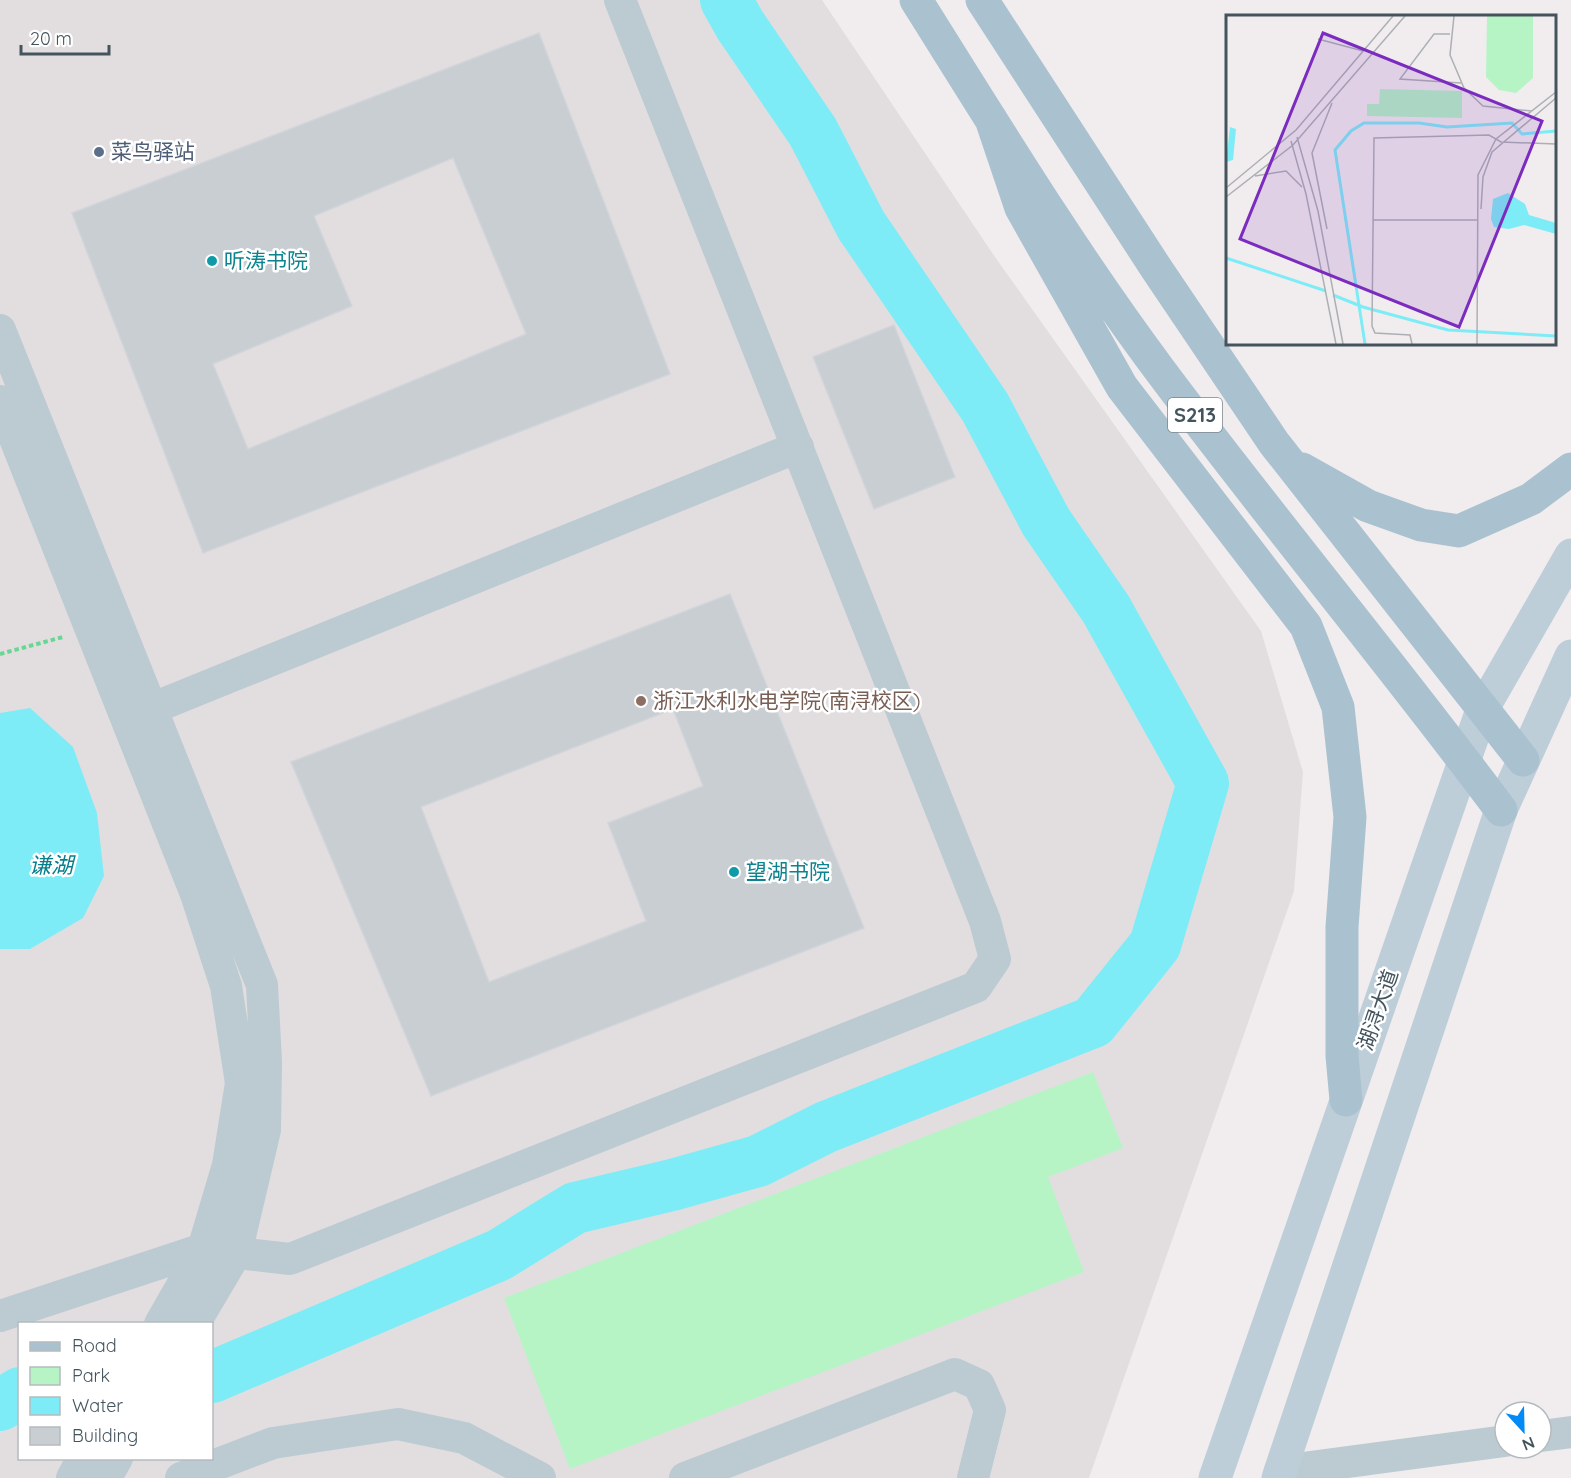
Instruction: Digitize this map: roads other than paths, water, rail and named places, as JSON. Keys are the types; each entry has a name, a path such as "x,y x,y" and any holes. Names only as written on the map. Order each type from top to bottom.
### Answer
{"main road":[{"name":"S213","path":"916,0 991,119 1158,368 1501,810"},
{"name":"S213","path":"982,0 1156,267 1290,463 1523,760"},
{"path":"991,119 1021,208 1122,387 1306,626 1338,707 1350,818 1342,927 1342,1056 1347,1100"},
{"path":"1290,463 1368,506 1421,525 1459,531 1531,499 1571,469"},
{"name":"湖浔大道","path":"1215,1478 1482,710 1571,555"},
{"path":"1279,1474 1501,810 1571,656"}],"street":[{"path":"0,1316 196,1261 236,1253 290,1259 976,987 995,959 985,921 620,0"},
{"path":"0,330 262,985 266,1062 265,1130 236,1253 195,1322"},
{"path":"0,401 93,629 196,894 226,986 241,1083 228,1165 196,1261 161,1322"},
{"path":"153,708 798,447"},
{"path":"685,1478 956,1374 979,1385 990,1410 974,1478"},
{"path":"181,1478 273,1443 398,1424 464,1438 540,1478"},
{"path":"1553,1434 1571,1432"},
{"path":"1279,1474 1493,1443"},
{"path":"86,1470 112,1460"}],"water":[{"name":"谦湖","path":"30,708 73,747 97,813 104,876 83,918 30,949 0,949 0,713"}],"waterway":[{"path":"213,1377 499,1255 575,1208 672,1185 758,1161 826,1127 1093,1022 1155,945 1203,783 1106,609 1046,522 985,407 861,225 813,132 740,25 726,0"},
{"path":"0,1405 18,1394"}],"place":[{"name":"菜鸟驿站","path":"99,152"},
{"name":"听涛书院","path":"212,261"},
{"name":"浙江水利水电学院(南浔校区)","path":"641,701"},
{"name":"望湖书院","path":"734,872"}]}
